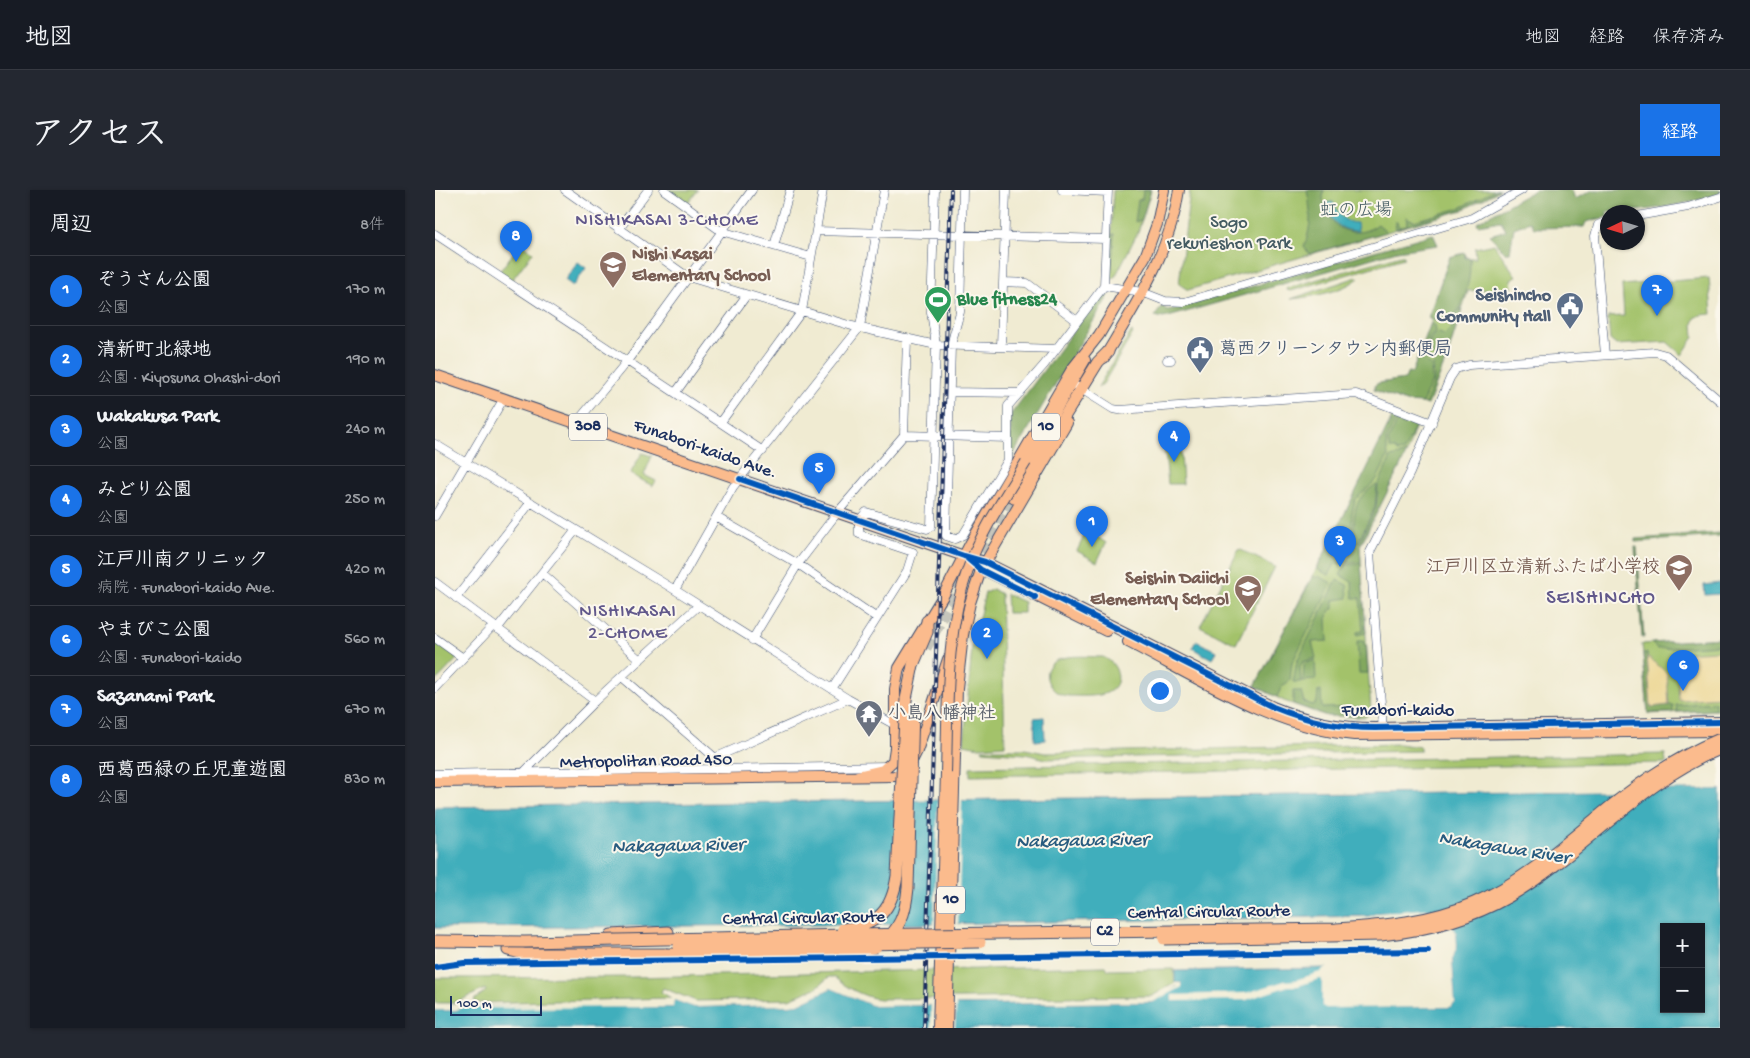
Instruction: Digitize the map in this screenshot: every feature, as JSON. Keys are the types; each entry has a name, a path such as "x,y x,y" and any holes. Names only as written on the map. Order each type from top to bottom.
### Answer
{"highway":[{"path":"1014,498 1076,389 1108,352"},
{"path":"525,942 544,938 668,932 843,929 872,922 887,909 895,887 905,699 913,666 927,632 927,621"},
{"path":"508,950 525,954 851,953 867,950 881,944 898,927 905,911 907,900 913,709 917,676 926,648"},
{"name":"Central Circular Route","path":"435,941 525,942 847,935 1336,929 1407,923 1452,912 1504,888 1536,868 1643,782 1676,761 1720,739"},
{"name":"Central Circular Route","path":"435,949 508,950 1325,938 1409,932 1455,921 1509,897 1541,876 1655,785 1682,768 1720,749"}],"main road":[{"path":"970,603 962,614 917,751 904,773 889,765 895,748 895,689 899,668 1072,368 1099,335 1145,257 1154,234 1164,190"},
{"path":"1108,352 1160,259 1172,228 1179,190"},
{"name":"10","path":"938,1028 948,720 953,626 957,604 974,553 1026,462 1076,389 1099,335"},
{"name":"Funabori-kaido Ave.","path":"435,375 964,556"},
{"path":"983,566 1076,389"},
{"name":"Funabori-kaido","path":"964,556 1297,717 1335,726 1383,731 1720,731"},
{"name":"10","path":"947,1028 959,664 970,603 983,566"},
{"name":"Funabori-kaido","path":"1383,731 1720,722"},
{"name":"Metropolitan Road 450","path":"857,776 873,773 889,765"},
{"name":"Metropolitan Road 450","path":"435,782 892,776 904,773"}],"street":[{"path":"565,190 688,277 746,296 860,328 936,345 1056,349"},
{"path":"619,229 648,190"},
{"path":"664,190 721,231 811,257"},
{"path":"576,423 628,360 752,190"},
{"path":"774,246 790,190"},
{"path":"721,422 802,311 823,190"},
{"path":"675,590 733,487 860,328 884,190"},
{"path":"832,689 907,571 913,552 859,534 859,521 866,512 927,529 931,527 936,345 931,312 935,190"},
{"path":"963,190 960,312 951,345 948,392 946,536 955,538 963,535 1008,460 1008,406 1056,349 1104,286 1108,191 1062,190"},
{"path":"1001,347 1006,190"},
{"path":"1104,286 1127,288 1165,301 1184,302 1472,218 1522,190"},
{"path":"1645,215 1688,207 1720,197"},
{"path":"1600,224 1595,236 1605,355"},
{"path":"816,231 1105,239"},
{"path":"435,234 763,450"},
{"path":"1003,282 1027,282 1077,321"},
{"path":"676,392 746,296"},
{"path":"752,640 798,564 837,513 904,435 907,338"},
{"path":"1383,731 1370,552 1432,423 1450,378 1460,366 1661,352 1720,401"},
{"path":"1076,389 1113,409 1119,410 1356,394 1432,423"},
{"path":"948,392 1020,393"},
{"path":"435,516 503,398"},
{"path":"904,435 1008,438"},
{"path":"435,444 675,590 848,699 895,725"},
{"path":"456,598 531,502"},
{"path":"716,517 798,564 877,618"},
{"path":"435,688 495,627 543,573 576,530"},
{"path":"543,573 641,660"},
{"path":"435,582 595,701"},
{"path":"524,772 595,701 698,606"},
{"path":"435,638 463,658"},
{"path":"622,677 728,769"},
{"path":"714,758 848,699"},
{"path":"435,774 889,765"}],"green space":[{"path":"667,190 698,190 689,202 685,203"},
{"path":"1113,190 1151,190 1138,232 1115,277 1111,280 1109,278"},
{"path":"1143,190 1151,190 1142,220 1135,222 1138,200 1142,199"},
{"name":"Sogo rekurieshon Park","path":"1190,190 1500,190 1462,210 1188,290 1179,284"},
{"path":"1307,190 1324,190 1323,202 1326,212 1339,227 1347,231 1357,232 1368,230 1378,224 1387,232 1309,254 1304,246 1310,218"},
{"path":"1495,190 1500,190 1462,210 1396,229 1395,222 1397,222 1399,227 1407,225 1406,217 1414,221 1460,208"},
{"path":"1535,190 1572,190 1575,199 1593,190 1720,190 1720,194 1645,210 1645,205 1600,205 1600,219 1586,222 1584,227 1534,228 1530,222 1514,228 1510,252 1506,254 1490,235 1506,230 1501,221 1478,225 1477,222"},
{"path":"1111,234 1114,234 1111,280 1109,278"},
{"path":"1433,234 1438,245 1397,251 1172,316 1163,318 1155,316 1162,306 1167,310 1178,308"},
{"path":"521,243 533,252 512,280 499,272"},
{"path":"1494,244 1516,276 1511,279 1512,288 1468,291 1447,357 1428,405 1418,402 1406,402 1374,390 1375,385 1379,383 1405,379 1408,372 1412,373 1432,320 1428,318 1450,257 1465,253 1466,258 1476,258 1475,248"},
{"path":"1465,253 1465,258 1470,258 1470,274 1464,300 1450,319 1442,317 1436,321 1428,318 1450,257"},
{"path":"1404,255 1404,258 1291,291 1287,290 1288,288"},
{"path":"1357,277 1359,278 1352,283 1336,290 1291,299"},
{"path":"1709,278 1712,314 1701,315 1695,318 1693,324 1694,337 1682,355 1667,342 1616,345 1610,340 1608,317 1624,316 1622,285"},
{"path":"1108,293 1109,295 1010,460 1011,414 1100,295"},
{"path":"1463,306 1447,357 1436,358 1431,355 1430,339 1437,332 1444,335 1452,328 1452,321"},
{"path":"1431,323 1435,325 1436,331 1428,339 1430,355 1426,361 1427,364 1431,365 1432,381 1422,403 1406,402 1374,390 1375,385 1379,383 1405,379 1408,372 1412,373"},
{"path":"1131,332 1133,333 1103,384 1098,387"},
{"path":"1446,359 1428,405 1425,404 1434,381 1433,366 1436,360"},
{"path":"1393,416 1416,425 1407,452 1360,546 1371,712 1366,717 1327,716 1284,701 1255,686 1357,491"},
{"path":"1393,416 1397,417 1386,440 1388,456 1377,479 1355,500 1352,513 1352,543 1344,563 1335,564 1329,575 1317,569"},
{"path":"1399,418 1416,425 1404,451 1397,452 1395,449 1390,449 1388,441"},
{"path":"1180,440 1183,484 1168,484 1164,441"},
{"path":"642,453 652,456 644,475 656,481 653,486 630,474"},
{"path":"1407,453 1361,544 1359,543 1376,508 1378,485 1391,457"},
{"path":"1377,485 1375,507 1358,542 1354,542 1355,509 1361,497"},
{"path":"1087,530 1106,543 1097,562 1077,551"},
{"path":"1720,533 1720,536 1635,542 1635,539"},
{"path":"1354,543 1360,546 1361,562 1347,563"},
{"path":"1635,547 1637,547 1644,637 1642,637"},
{"path":"1239,549 1275,567 1236,644 1200,626"},
{"path":"1361,564 1366,633 1357,635 1357,632 1363,631 1360,598 1353,598 1352,582 1340,575 1346,565"},
{"path":"1313,576 1317,578 1318,576 1332,583 1292,663 1290,681 1282,686 1277,697 1255,686"},
{"path":"1337,580 1347,585 1348,598 1334,600 1334,609 1330,610 1327,617 1328,641 1312,642 1316,658 1303,662 1300,666 1301,682 1293,682 1297,661"},
{"path":"993,589 1001,594 1005,745 979,747 964,744 972,647 985,593"},
{"path":"1006,594 1024,602 1024,613 1007,613"},
{"path":"1720,638 1720,710 1648,714 1642,644"},
{"path":"1720,638 1720,645 1658,649 1652,643"},
{"path":"435,640 456,656 456,660 435,682"},
{"path":"1357,641 1364,641 1364,645 1366,645 1368,673 1359,673"},
{"path":"1643,653 1647,653 1651,706 1673,705 1673,713 1648,713"},
{"path":"1073,656 1103,657 1113,665 1118,676 1115,686 1111,691 1096,696 1062,695 1056,692 1048,682 1047,670 1057,660"},
{"path":"1315,660 1316,680 1303,681 1304,664"},
{"path":"1321,690 1322,708 1358,707 1359,717 1327,716 1293,704 1293,691 1301,691 1304,702 1313,705 1317,702 1318,691"},
{"path":"1715,702 1715,710 1677,712 1676,705"},
{"path":"1399,744 1420,747 1420,751 1046,759 1025,754 983,751 982,749 1025,749 1045,753"},
{"path":"1665,754 1666,763 970,776 970,767"},
{"path":"1106,966 1108,970 1174,969 1175,983 1152,996 879,999 861,994 834,977 829,977 816,988 789,999 696,1001 663,988 661,992 671,998 476,1003 474,1000 486,991 485,989 455,1003 435,1003 435,978 633,977"}],"sand":[{"path":"1720,651 1720,697 1679,700 1676,653"},
{"path":"1647,656 1667,673 1669,705 1651,707"}],"water":[{"path":"1333,202 1345,220 1357,223 1358,231 1341,227 1332,219 1325,203"},
{"path":"578,262 586,268 573,286 565,280"},
{"path":"1720,583 1720,594 1705,595 1704,585"},
{"path":"1196,641 1216,651 1212,659 1192,648"},
{"path":"1044,717 1045,740 1035,741 1034,718"},
{"name":"Nakagawa River","path":"1720,789 1720,1028 435,1028 435,1010 456,1010 470,1003 473,1006 672,1007 674,1000 694,1007 789,1005 798,1004 831,988 874,1006 1153,1002 1182,983 1175,983 1175,971 1327,968 1326,1007 1450,1007 1455,1003 1452,959 1457,946 1456,932 1432,911 1378,913 1370,916 934,924 435,928 435,807"}],"pier":[{"path":"1720,786 1720,789 962,798 958,926 934,926 938,799 917,799 918,796"},
{"path":"1425,909 1440,914 1456,932 1457,946 1452,960 1455,1003 1450,1007 1326,1008 1322,1006 1322,979 1298,986 1288,986 1246,1000 1172,1001 1172,995 1246,993 1285,981 1296,980 1320,972 1324,968 1329,968 1329,1005 1449,1004 1452,1002 1449,959 1455,945 1450,927 1432,913 1425,912 1378,915 1371,918 1370,916 1378,913"},
{"path":"1175,983 1182,983 1182,987 1153,1002 956,1004 955,1028 931,1028 931,1005 874,1006 831,988 798,1004 789,1005 694,1007 674,1000 673,1007 477,1008 470,1004 456,1010 435,1010 435,1007 456,1007 470,1001 477,1006 671,1005 674,997 694,1005 789,1003 797,1002 831,986 874,1003 1152,999 1178,986 1173,985"}],"tunnel":[{"path":"972,566 1014,498"},
{"path":"926,648 963,580"}],"railway":[{"path":"924,1028 951,190"}],"cycle path":[{"path":"740,479 985,562 1273,707 1310,720 1348,727 1375,728 1720,722"},
{"path":"968,559 981,570 1035,597"},
{"path":"435,967 464,963 1428,951"}],"place":[{"name":"西葛西緑の丘児童遊園","path":"516,262"},
{"name":"Nishi Kasai Elementary School","path":"613,289"},
{"name":"Sazanami Park","path":"1657,316"},
{"name":"Blue fitness24","path":"938,324"},
{"name":"Seishincho Community Hall","path":"1570,330"},
{"name":"葛西クリーンタウン内郵便局","path":"1200,374"},
{"name":"みどり公園","path":"1174,462"},
{"name":"江戸川南クリニック","path":"819,494"},
{"name":"ぞうさん公園","path":"1092,547"},
{"name":"Wakakusa Park","path":"1340,567"},
{"name":"江戸川区立清新ふたば小学校","path":"1679,592"},
{"name":"Seishin Daiichi Elementary School","path":"1248,613"},
{"name":"清新町北緑地","path":"987,659"},
{"name":"やまびこ公園","path":"1683,691"},
{"name":"小島八幡神社","path":"869,738"}],"district":[{"name":"NISHIKASAI 3-CHOME","path":"667,221"},
{"name":"SEISHINCHO","path":"1601,599"},
{"name":"NISHIKASAI 2-CHOME","path":"628,623"}],"park label":[{"name":"虹の広場","path":"1356,211"}]}
